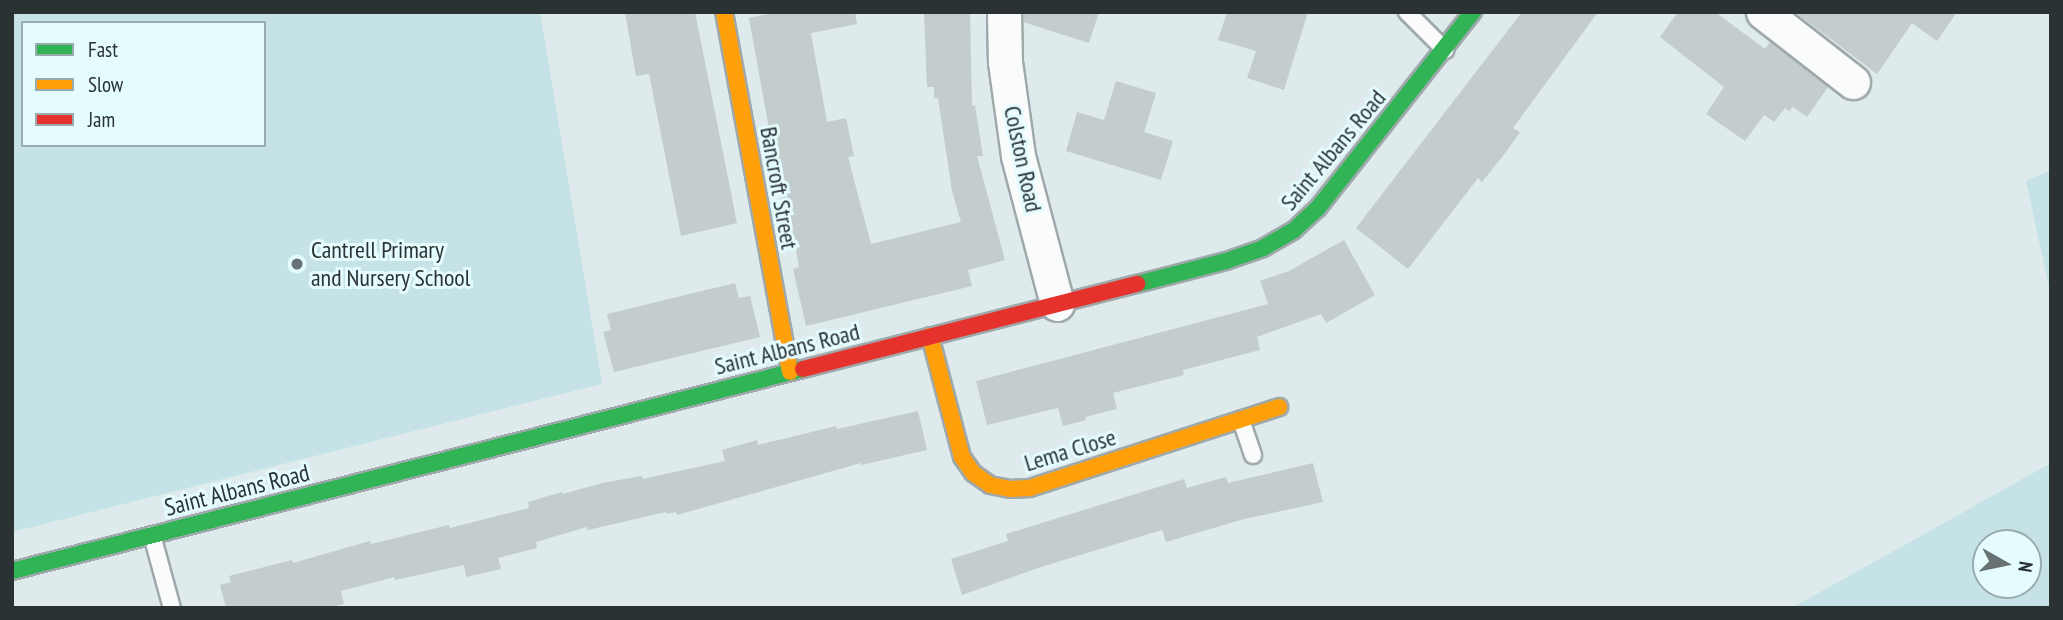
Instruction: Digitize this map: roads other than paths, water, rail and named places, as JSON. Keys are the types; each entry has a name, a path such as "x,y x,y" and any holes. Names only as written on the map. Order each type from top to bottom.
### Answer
{"street":[{"name":"Bancroft Street","path":"724,12 790,372"},
{"name":"Colston Road","path":"1004,12 1005,62 1018,156 1057,304"},
{"name":"Saint Albans Road","path":"12,571 1226,261 1263,248 1293,231 1318,208 1474,12"},
{"path":"1763,12 1853,82"},
{"name":"Lema Close","path":"930,336 962,457 973,473 990,485 1010,489 1030,488 1279,407"}],"lane":[{"path":"1407,12 1445,50"},
{"path":"1241,420 1253,455"},
{"path":"152,535 172,608"}],"place":[{"name":"Cantrell Primary and Nursery School","path":"297,264"}]}
